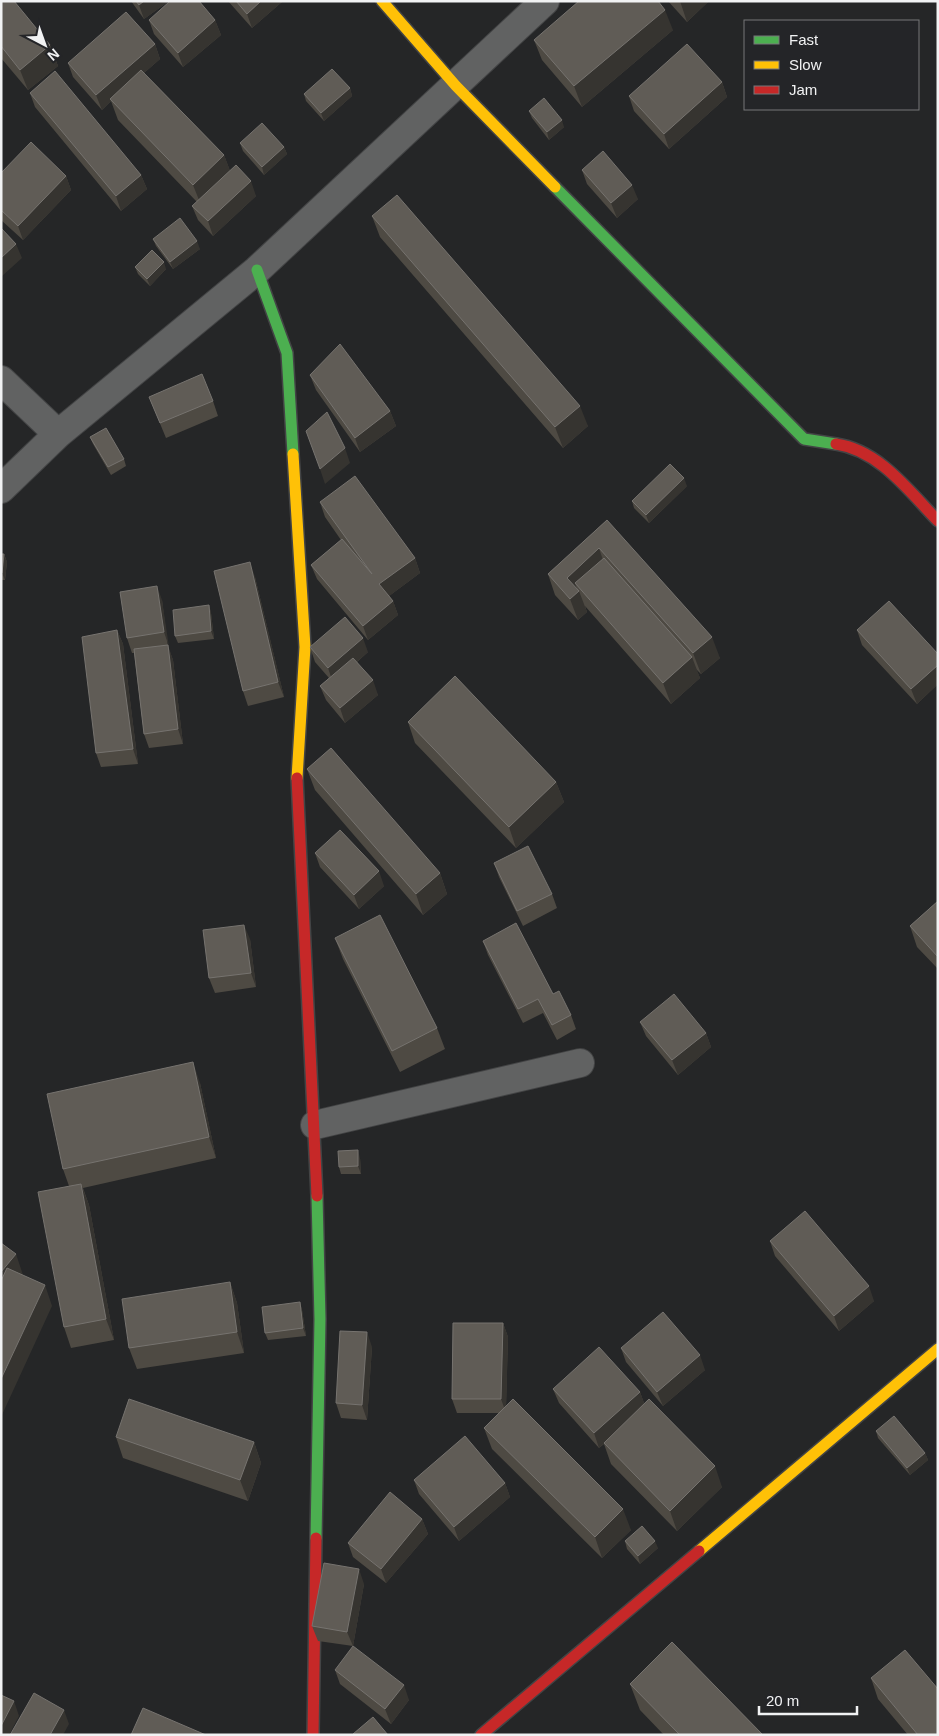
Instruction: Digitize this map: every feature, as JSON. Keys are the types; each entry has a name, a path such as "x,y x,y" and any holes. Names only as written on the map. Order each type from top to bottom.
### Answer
{"street":[{"path":"382,1 456,86 804,438 851,446 889,470 938,521"},
{"path":"1,489 58,434 257,270 456,86 544,1"},
{"path":"257,270 286,353 305,647 297,774 315,1125 320,1319 313,1735"},
{"path":"1,380 58,434"},
{"path":"315,1125 580,1063"},
{"path":"481,1735 938,1349"}],"building":[{"path":"1,1 14,1 50,45 20,70 1,46"},
{"path":"136,1 144,1 139,5"},
{"path":"170,1 199,1 215,20 178,53 149,20"},
{"path":"236,1 261,1 247,14"},
{"path":"579,1 658,1 665,10 574,86 534,40"},
{"path":"126,12 155,44 96,95 68,63"},
{"path":"687,44 722,82 664,134 629,96"},
{"path":"332,69 350,88 321,113 304,94"},
{"path":"141,70 224,155 193,185 110,99"},
{"path":"55,71 141,175 116,196 30,93"},
{"path":"544,98 562,120 547,132 529,111"},
{"path":"262,123 284,147 262,167 240,143"},
{"path":"31,142 66,176 18,226 1,210 1,173"},
{"path":"603,151 632,185 611,203 582,170"},
{"path":"236,165 251,181 208,221 192,206"},
{"path":"397,195 580,406 555,427 372,216"},
{"path":"180,218 197,241 170,262 153,239"},
{"path":"1,228 16,244 1,258"},
{"path":"152,250 164,262 147,279 135,267"},
{"path":"340,344 390,411 355,438 310,375"},
{"path":"202,374 213,401 160,423 149,397"},
{"path":"327,412 345,448 320,469 306,431"},
{"path":"106,428 124,459 108,467 90,437"},
{"path":"670,464 684,478 646,515 632,501"},
{"path":"355,476 415,558 379,584 393,601 363,626 311,565 342,539 372,574 320,502"},
{"path":"607,520 712,637 693,653 599,548 567,578 579,591 570,599 548,574"},
{"path":"1,554 4,554 2,573 1,573"},
{"path":"604,558 692,657 663,683 575,583"},
{"path":"250,562 278,682 243,691 214,571"},
{"path":"157,586 164,632 127,638 120,592"},
{"path":"889,601 938,654 938,665 911,689 857,630"},
{"path":"209,605 211,631 175,636 173,610"},
{"path":"345,617 363,638 328,668 310,647"},
{"path":"117,630 133,749 96,753 82,637"},
{"path":"168,645 178,729 144,734 134,649"},
{"path":"353,658 373,680 340,708 320,686"},
{"path":"455,676 556,782 509,827 408,722"},
{"path":"331,748 440,873 416,894 307,769"},
{"path":"340,830 379,871 354,895 315,853"},
{"path":"528,846 552,894 517,911 494,863"},
{"path":"938,901 938,957 910,926"},
{"path":"380,915 437,1028 392,1051 335,938"},
{"path":"516,923 553,994 559,991 571,1015 552,1025 538,999 518,1009 483,941"},
{"path":"244,925 251,973 209,978 203,930"},
{"path":"674,994 706,1033 672,1060 640,1022"},
{"path":"193,1062 209,1137 63,1169 47,1094"},
{"path":"358,1150 358,1166 339,1167 338,1151"},
{"path":"81,1184 106,1319 64,1327 38,1192"},
{"path":"805,1211 869,1286 834,1316 770,1241"},
{"path":"1,1243 16,1254 1,1272"},
{"path":"7,1268 45,1285 1,1379 1,1281"},
{"path":"230,1282 237,1332 129,1348 122,1299"},
{"path":"300,1302 303,1328 265,1333 262,1307"},
{"path":"663,1312 700,1355 657,1392 621,1348"},
{"path":"453,1323 503,1323 501,1399 452,1399"},
{"path":"340,1331 367,1332 362,1405 336,1403"},
{"path":"599,1347 640,1392 594,1433 553,1389"},
{"path":"129,1399 254,1442 240,1480 116,1437"},
{"path":"513,1399 623,1509 595,1537 484,1428"},
{"path":"649,1399 715,1466 670,1511 604,1443"},
{"path":"894,1416 925,1453 907,1468 876,1431"},
{"path":"465,1436 505,1483 454,1527 414,1480"},
{"path":"390,1492 422,1519 381,1569 348,1543"},
{"path":"642,1526 655,1541 638,1556 625,1541"},
{"path":"324,1563 359,1569 347,1632 312,1626"},
{"path":"672,1642 763,1735 680,1735 630,1684"},
{"path":"353,1646 404,1685 385,1709 335,1670"},
{"path":"905,1650 938,1689 938,1735 918,1735 871,1678"},
{"path":"34,1693 64,1710 50,1735 10,1735"},
{"path":"1,1695 14,1701 1,1726"},
{"path":"143,1708 206,1735 131,1735"},
{"path":"373,1717 388,1735 353,1734"}],"traffic: fast":[{"path":"555,187 804,439 836,444"},
{"path":"257,270 287,353 293,454"},
{"path":"316,1538 320,1319 317,1196"}],"traffic: slow":[{"path":"382,1 456,86 555,187"},
{"path":"293,454 305,647 297,778"},
{"path":"699,1551 938,1349"}],"traffic: jam":[{"path":"836,444 866,454 880,463 938,521"},
{"path":"297,778 317,1196"},
{"path":"313,1735 316,1538"},
{"path":"481,1735 699,1551"}]}
